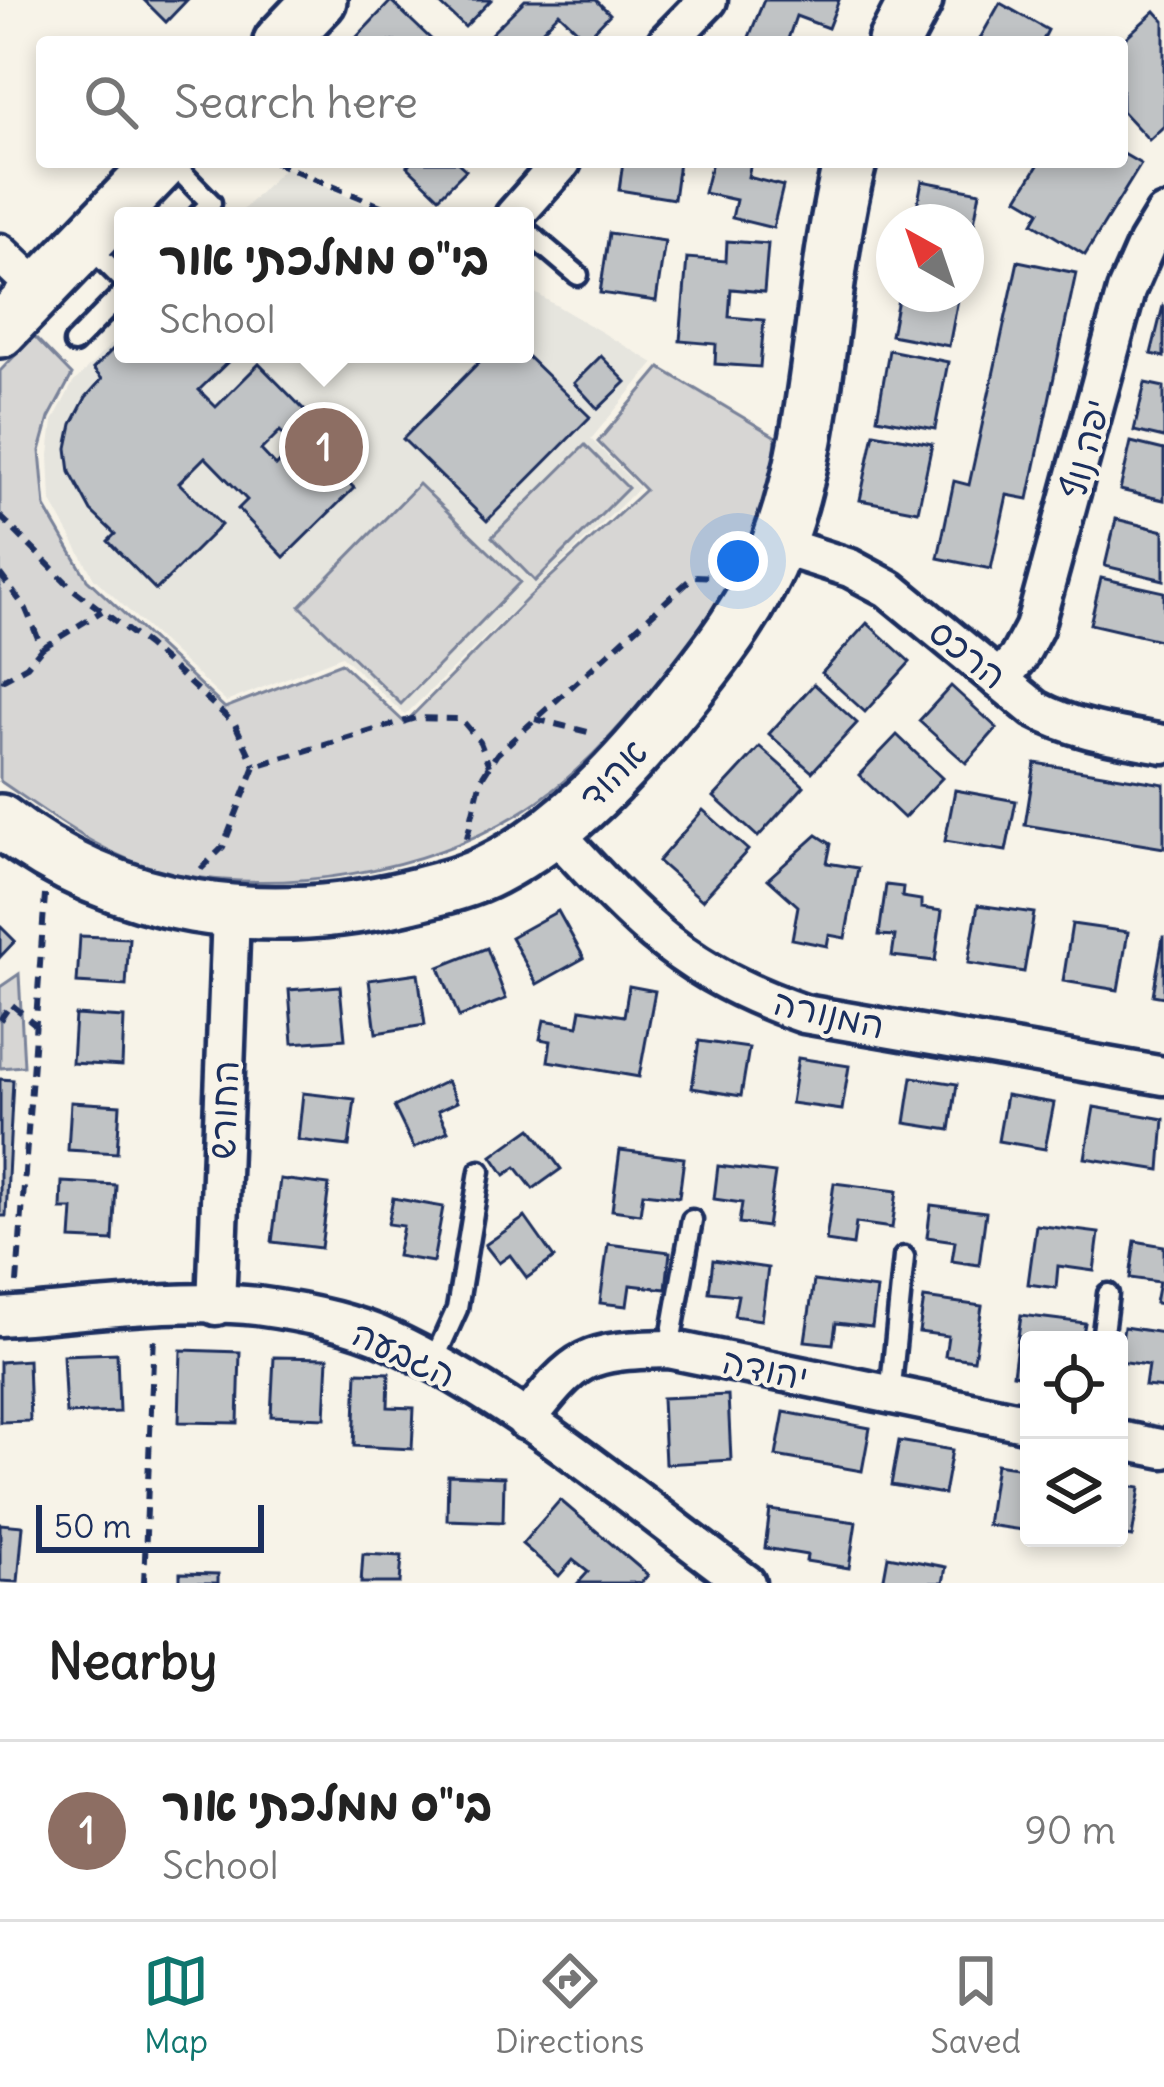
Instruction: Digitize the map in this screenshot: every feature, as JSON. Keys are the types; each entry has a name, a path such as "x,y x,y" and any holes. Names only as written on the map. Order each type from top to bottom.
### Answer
{"street":[{"path":"286,36 320,0"},
{"path":"674,36 708,0"},
{"path":"897,36 916,0"},
{"path":"121,207 161,168"},
{"path":"522,207 557,168"},
{"name":"אהוד","path":"0,821 48,851 128,890 212,910 300,914 358,909 457,882 490,871 554,830 643,746 727,641 778,545 807,421 835,222 848,168"},
{"path":"0,331 114,214"},
{"name":"יפה נוף","path":"999,680 1034,628 1126,291 1164,215"},
{"path":"0,253 39,290"},
{"name":"הרכס","path":"778,545 850,568 890,590 1035,709 1057,721 1164,744"},
{"name":"המנורה","path":"554,830 668,947 753,996 804,1014 1164,1076"},
{"name":"החורש","path":"212,910 216,1306"},
{"name":"הגבעה","path":"7,1317 155,1306 252,1306 319,1317 386,1338 526,1421 746,1583"},
{"name":"יהודה","path":"526,1421 562,1375 586,1359 622,1350 669,1349 1020,1421"},
{"path":"1128,1442 1164,1449"}],"lane":[{"path":"172,168 203,207"},
{"path":"534,237 578,274"},
{"path":"85,243 114,271"},
{"path":"74,343 114,301"},
{"path":"433,1362 457,1309 480,1171"},
{"path":"669,1349 692,1220"},
{"path":"890,1396 904,1257"},
{"path":"1103,1331 1108,1294"}],"path":[{"path":"289,168 383,207"},
{"path":"0,516 73,589 235,724 255,766 223,847 202,866 212,910"},
{"path":"0,574 26,609 42,648"},
{"path":"457,882 481,779 536,719 694,576 718,575 755,593"},
{"path":"0,677 27,665 42,648 102,611"},
{"path":"255,766 415,718 461,719 480,742 489,766"},
{"path":"536,719 643,746"},
{"path":"7,1317 48,851"},
{"path":"0,1020 11,1004 36,1025"},
{"path":"144,1583 155,1306"}],"shaded area":[{"path":"287,168 370,207 246,207"},
{"path":"534,292 654,363 591,439 639,488 405,715 342,656 226,702 94,578 51,502 53,421 73,383 114,341 114,363 534,363"},
{"path":"34,336 72,375 49,418 40,451 45,507 87,579 225,708 341,663 405,723 528,598 645,490 598,442 660,368 776,437 769,501 748,558 690,644 592,755 518,814 439,851 352,874 262,881 175,874 106,849 0,781 0,371"},
{"path":"585,445 628,488 535,581 492,537"},
{"path":"419,484 520,582 401,704 300,606"},
{"path":"19,974 24,1066 0,1068 0,987"}],"building":[{"path":"144,0 187,0 166,22"},
{"path":"436,0 491,0 465,27"},
{"path":"525,0 596,0 610,14 589,36 583,36 559,13 537,36 491,34"},
{"path":"764,0 839,0 828,28 796,16 789,36 749,36"},
{"path":"391,1 428,36 358,36"},
{"path":"1000,3 1048,30 1045,36 981,36"},
{"path":"1155,11 1164,21 1164,126 1149,140 1128,117 1128,36"},
{"path":"1128,156 1141,164 1085,255 1033,223 1040,211 1018,198 1036,168 1128,168"},
{"path":"409,168 466,170 439,197"},
{"path":"622,168 678,168 674,199 619,190"},
{"path":"710,168 750,168 748,177 783,186 773,228 732,218 736,200 704,193"},
{"path":"922,181 980,192 978,204 918,204"},
{"path":"609,233 665,241 656,301 600,293"},
{"path":"727,241 768,244 764,292 731,289 729,317 764,320 760,367 715,364 716,344 680,341 687,258 726,261"},
{"path":"1018,261 1076,273 1028,499 1007,495 991,569 938,558 954,481 969,485"},
{"path":"1164,307 1164,357 1151,354"},
{"path":"895,312 956,312 949,346 891,335"},
{"path":"114,348 114,363 227,363 199,390 216,407 259,364 312,418 289,440 280,431 261,450 276,466 291,450 306,465 319,452 354,488 284,557 238,509 247,500 205,457 179,483 221,525 156,590 108,541 115,534 91,511 70,472 67,448 72,424 102,379 93,369"},
{"path":"889,350 948,362 935,429 877,418"},
{"path":"601,356 626,382 598,409 574,383"},
{"path":"478,363 534,363 590,417 487,521 403,439"},
{"path":"1145,383 1164,387 1164,438 1134,431"},
{"path":"874,433 932,444 918,511 860,500"},
{"path":"1131,442 1164,450 1164,500 1120,490"},
{"path":"1116,519 1164,531 1164,580 1105,566"},
{"path":"1101,578 1164,592 1164,641 1090,624"},
{"path":"867,623 910,662 865,712 822,673"},
{"path":"814,684 857,723 812,772 769,734"},
{"path":"951,686 997,728 966,763 919,721"},
{"path":"897,735 942,778 904,818 859,775"},
{"path":"760,747 804,786 758,837 714,797"},
{"path":"1035,763 1164,784 1164,848 1025,825"},
{"path":"955,790 1016,801 1006,851 945,841"},
{"path":"703,810 748,850 702,900 658,861"},
{"path":"817,835 831,844 827,863 858,868 845,938 829,935 827,946 792,939 798,906 768,879"},
{"path":"886,885 903,887 902,897 921,900 921,908 942,911 935,961 892,956 895,936 879,935"},
{"path":"978,905 1034,913 1024,972 968,963"},
{"path":"558,911 584,958 537,984 511,937"},
{"path":"1072,924 1128,932 1118,990 1063,981"},
{"path":"0,926 15,941 0,957"},
{"path":"80,936 129,938 126,986 77,983"},
{"path":"1164,937 1164,997 1153,995"},
{"path":"487,948 506,999 459,1017 439,967"},
{"path":"418,973 425,1025 376,1033 369,980"},
{"path":"340,986 345,1039 293,1043 289,990"},
{"path":"629,986 655,991 639,1077 548,1061 551,1041 540,1039 544,1020 578,1026 581,1009 624,1016"},
{"path":"75,1015 124,1018 122,1066 72,1063"},
{"path":"699,1041 749,1048 741,1096 692,1088"},
{"path":"798,1058 849,1066 842,1110 791,1103"},
{"path":"912,1077 957,1084 950,1130 905,1123"},
{"path":"0,1079 13,1080 6,1216 0,1216"},
{"path":"447,1081 457,1102 438,1111 448,1131 414,1148 394,1107"},
{"path":"303,1093 355,1099 349,1146 298,1140"},
{"path":"1006,1095 1054,1103 1045,1149 998,1141"},
{"path":"71,1102 120,1105 117,1153 68,1150"},
{"path":"1094,1107 1164,1119 1160,1170 1085,1158"},
{"path":"531,1128 561,1169 533,1189 516,1167 505,1175 492,1156"},
{"path":"620,1150 684,1158 679,1197 643,1193 640,1214 612,1210"},
{"path":"718,1166 775,1173 767,1227 739,1223 742,1203 714,1199"},
{"path":"280,1179 329,1185 321,1248 272,1242"},
{"path":"62,1182 116,1185 113,1241 71,1239 73,1209 61,1209"},
{"path":"834,1183 897,1191 892,1228 856,1223 853,1245 826,1241"},
{"path":"393,1198 443,1207 433,1262 397,1256 403,1226 388,1224"},
{"path":"931,1205 986,1212 979,1265 952,1261 955,1241 927,1237"},
{"path":"525,1217 554,1258 527,1278 510,1255 499,1263 485,1245"},
{"path":"1036,1225 1099,1233 1094,1271 1058,1266 1056,1288 1028,1284"},
{"path":"1135,1241 1164,1246 1164,1304 1155,1303 1159,1282 1130,1278"},
{"path":"608,1244 670,1252 666,1289 630,1285 627,1306 600,1303"},
{"path":"713,1260 768,1268 761,1320 734,1316 738,1295 709,1292"},
{"path":"814,1281 877,1289 872,1327 836,1323 833,1344 805,1341"},
{"path":"924,1298 982,1306 974,1360 945,1356 948,1336 919,1332"},
{"path":"1021,1315 1085,1323 1084,1331 1020,1331 1020,1375 1013,1374"},
{"path":"1124,1327 1164,1333 1164,1388 1145,1386 1148,1365 1128,1362 1128,1331"},
{"path":"181,1350 240,1352 238,1423 179,1422"},
{"path":"117,1353 119,1412 66,1414 63,1355"},
{"path":"274,1357 328,1358 325,1418 271,1416"},
{"path":"28,1360 30,1421 0,1422 0,1362"},
{"path":"357,1372 389,1373 388,1407 414,1408 412,1449 354,1446"},
{"path":"728,1395 731,1460 665,1464 662,1398"},
{"path":"784,1412 870,1428 862,1471 776,1456"},
{"path":"899,1441 952,1450 944,1494 891,1485"},
{"path":"996,1464 1020,1468 1020,1530 987,1525"},
{"path":"448,1475 504,1477 503,1522 447,1520"},
{"path":"1128,1486 1140,1488 1132,1537 1128,1536"},
{"path":"560,1500 648,1575 641,1583 578,1583 588,1572 573,1560 559,1576 522,1544"},
{"path":"770,1510 856,1522 849,1568 765,1548"},
{"path":"0,1524 23,1526 18,1582 0,1581"},
{"path":"363,1554 402,1556 400,1583 361,1583"},
{"path":"888,1556 946,1567 943,1583 883,1583"},
{"path":"180,1573 218,1574 218,1583 180,1583"}],"place":[{"name":"בי\"ס ממלכתי אור","path":"324,447"}]}
